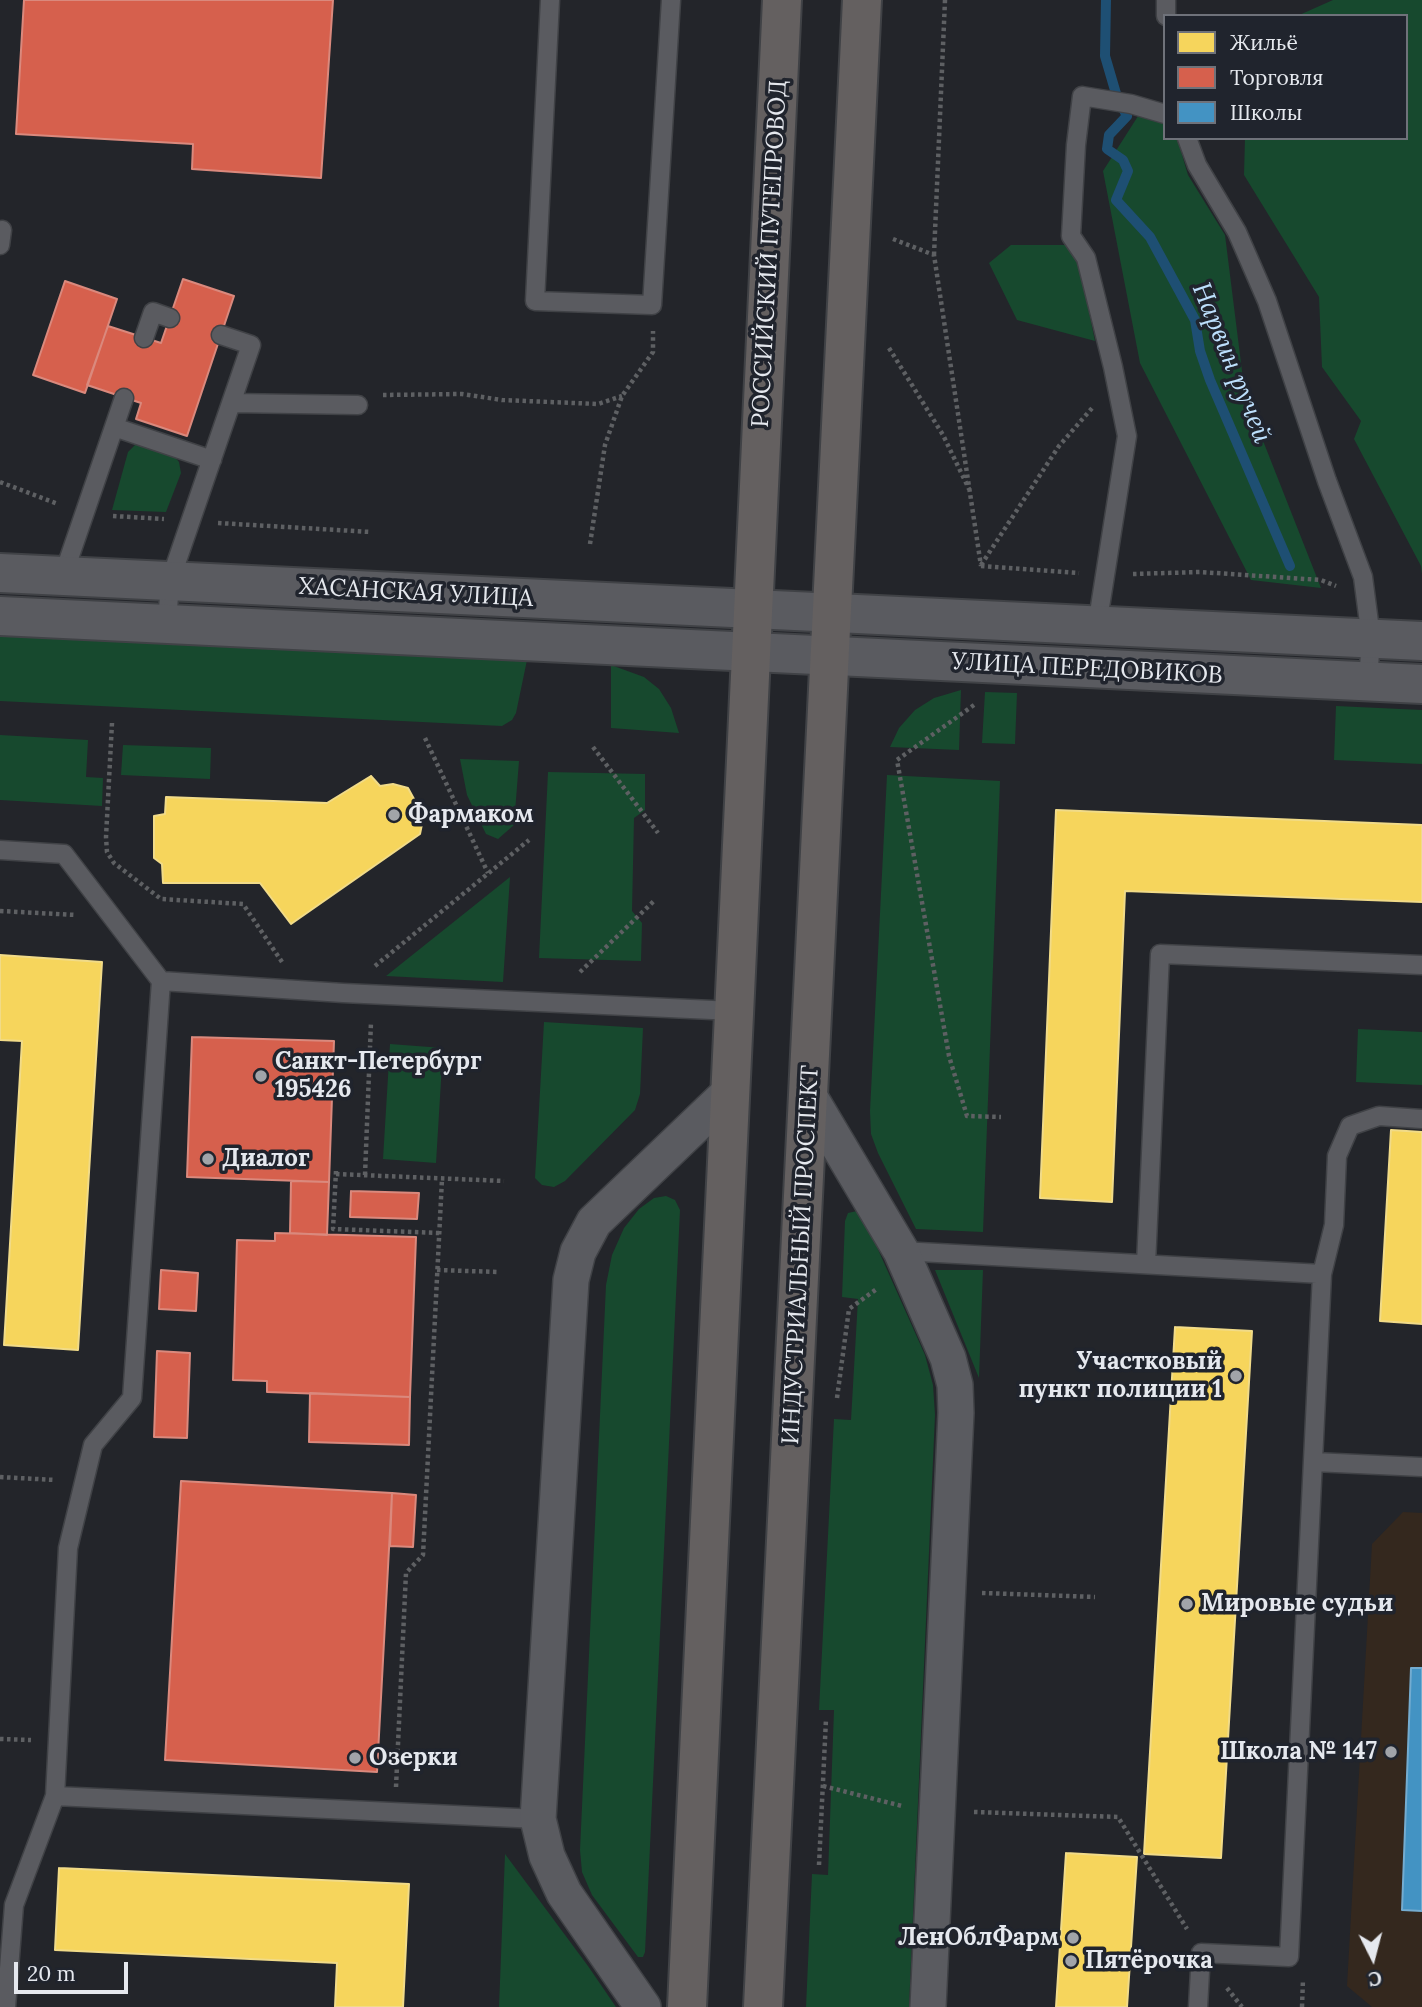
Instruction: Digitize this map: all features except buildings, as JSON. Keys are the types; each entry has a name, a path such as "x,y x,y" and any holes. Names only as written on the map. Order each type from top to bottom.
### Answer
{"main road":[{"name":"РОССИЙСКИЙ ПУТЕПРОВОД","path":"754,610 782,0"},
{"name":"ИНДУСТРИАЛЬНЫЙ ПРОСПЕКТ","path":"763,2007 862,0"},
{"path":"687,2007 754,610"}],"street":[{"name":"ХАСАНСКАЯ УЛИЦА","path":"0,573 833,613"},
{"name":"УЛИЦА ПЕРЕДОВИКОВ","path":"833,613 1422,640"},
{"name":"ХАСАНСКАЯ УЛИЦА","path":"0,616 751,653"},
{"name":"УЛИЦА ПЕРЕДОВИКОВ","path":"751,653 1422,684"},
{"path":"643,2007 564,1893 547,1856 538,1819 571,1280 578,1252 594,1222 731,1091"},
{"path":"809,1096 901,1251 948,1358 955,1385 956,1413 928,2007"}],"lane":[{"path":"550,0 535,301 652,305 671,0"},
{"path":"1097,626 1127,436 1086,258 1071,236 1076,145 1082,96 1131,104 1163,113"},
{"path":"1188,140 1197,165 1237,232 1267,301 1327,481 1363,577 1371,638 1368,682"},
{"path":"144,338 153,312 170,318"},
{"path":"167,624 170,581 251,345 221,335"},
{"path":"63,576 124,398"},
{"path":"232,403 358,405"},
{"path":"114,426 212,460"},
{"path":"0,850 64,854 161,981 132,1398 93,1445 68,1548 55,1796 7,1904 6,2007"},
{"path":"1146,1264 1160,954 1422,965"},
{"path":"161,981 343,993 734,1011"},
{"path":"1198,2007 1201,1953 1289,1957 1322,1274 1334,1225 1337,1156 1350,1126 1379,1116 1422,1119"},
{"path":"901,1251 1322,1274"},
{"path":"1314,1462 1422,1467"},
{"path":"55,1796 538,1819"}],"path":[{"path":"946,0 934,255 981,566"},
{"path":"893,239 934,255"},
{"path":"590,544 604,445 622,396 653,352 652,305"},
{"path":"888,348 943,435 971,493"},
{"path":"981,566 1059,446 1116,380"},
{"path":"358,405 366,394 462,394 502,400 598,404 622,396"},
{"path":"981,566 1105,575 1200,572 1321,580 1366,599"},
{"path":"974,705 897,760 949,1056 967,1116 1001,1117"},
{"path":"113,723 106,837 107,852 114,863 161,899 243,904 287,969"},
{"path":"425,738 488,873"},
{"path":"593,747 658,833"},
{"path":"343,993 529,841"},
{"path":"580,972 656,900"},
{"path":"0,911 113,917"},
{"path":"365,1175 362,1167 372,994"},
{"path":"439,1233 333,1230 336,1173 504,1181"},
{"path":"395,1812 406,1573 423,1555 442,1179"},
{"path":"837,1398 849,1309 891,1279 901,1251"},
{"path":"437,1270 499,1272"},
{"path":"0,1477 83,1481"},
{"path":"981,1593 1094,1597"},
{"path":"819,1865 826,1719"},
{"path":"823,1786 913,1808"},
{"path":"972,1812 1118,1817 1201,1953"}],"shaded area":[{"name":"Школа № 147","path":"1403,1512 1422,1513 1422,2007 1372,2007 1347,1986 1372,1544"}],"green space":[{"path":"1333,0 1422,0 1422,574 1421,566 1354,439 1361,421 1322,367 1319,297 1244,175 1245,140 1408,140 1408,14 1302,14"},
{"path":"1140,113 1163,122 1163,140 1178,140 1188,175 1225,235 1245,395 1321,588 1251,580 1140,363 1103,171"},
{"path":"1011,245 1066,245 1078,259 1095,341 1017,320 989,263"},
{"path":"135,445 144,445 173,455 179,462 181,473 166,512 112,510 128,452"},
{"path":"0,634 527,660 516,713 512,720 502,726 0,701"},
{"path":"611,665 644,677 659,689 671,708 679,733 611,728"},
{"path":"961,690 959,750 890,747 899,728 915,710 934,698"},
{"path":"985,692 1017,693 1015,744 982,743"},
{"path":"1336,706 1422,710 1422,764 1334,760"},
{"path":"0,735 88,740 86,777 103,778 102,806 0,800"},
{"path":"123,745 211,748 210,779 121,775"},
{"path":"460,759 519,761 514,825 498,839 486,834 467,795"},
{"path":"548,772 645,774 645,810 634,818 632,911 642,923 641,961 539,958"},
{"path":"887,775 1000,781 983,1232 916,1229 871,1134"},
{"path":"510,877 503,982 386,976"},
{"path":"544,1022 643,1028 640,1094 635,1110 565,1181 554,1187 542,1185 535,1178"},
{"path":"1358,1029 1422,1032 1422,1085 1356,1082"},
{"path":"390,1044 443,1048 436,1163 383,1159"},
{"path":"666,1196 675,1200 680,1210 645,1952 643,1957 638,1957 592,1895 582,1872 580,1850 606,1285 612,1255 624,1228 639,1209 654,1198"},
{"path":"857,1211 864,1218 925,1355 933,1385 935,1415 909,2007 806,2007 812,1874 828,1875 834,1710 819,1710 834,1419 851,1420 858,1299 842,1297 845,1221 848,1213"},
{"path":"935,1270 983,1270 979,1378"},
{"path":"505,1854 588,1966 616,2007 499,2007"}],"waterway":[{"name":"Нарвин ручей","path":"1106,0 1105,56 1117,97 1127,116 1109,135 1107,149 1123,160 1128,171 1116,200 1150,237 1195,320 1200,351 1210,380 1290,566"}],"place":[{"name":"Фармаком","path":"394,815"},
{"name":"Санкт-Петербург 195426","path":"261,1076"},
{"name":"Диалог","path":"208,1159"},
{"name":"Участковый пункт полиции 1","path":"1236,1376"},
{"name":"Мировые судьи","path":"1187,1604"},
{"name":"Школа № 147","path":"1391,1752"},
{"name":"Озерки","path":"355,1758"},
{"name":"ЛенОблФарм","path":"1073,1938"},
{"name":"Пятёрочка","path":"1071,1961"}]}
